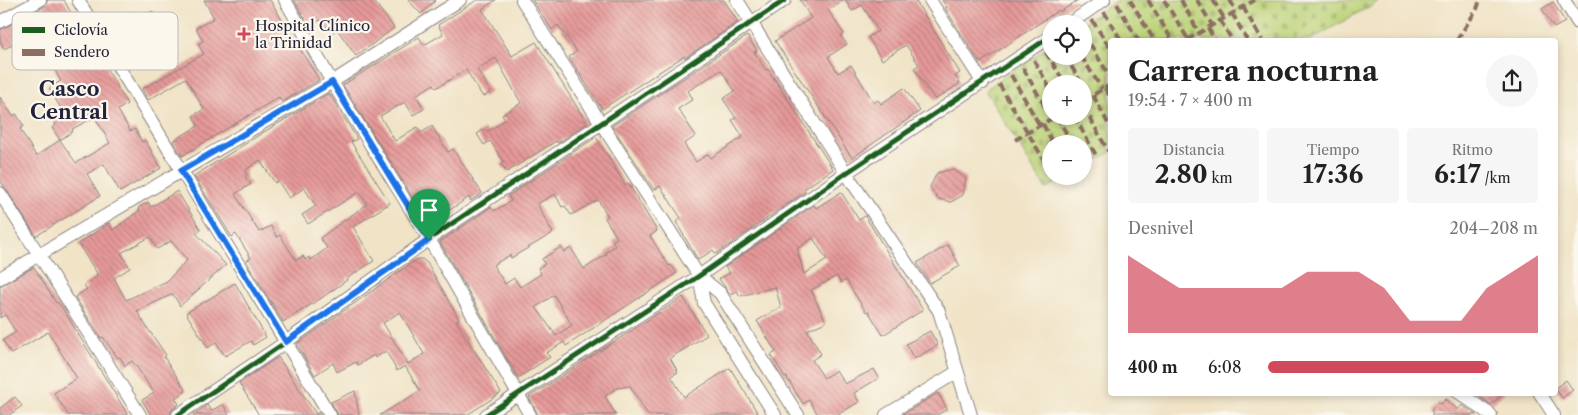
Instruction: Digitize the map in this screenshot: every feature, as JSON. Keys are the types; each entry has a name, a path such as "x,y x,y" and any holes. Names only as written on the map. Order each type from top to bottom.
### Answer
{"street":[{"path":"18,12 40,0"},
{"path":"78,0 85,12"},
{"path":"285,0 332,82 429,240 530,415"},
{"path":"0,278 332,82 460,0"},
{"path":"522,0 699,276 720,293 798,415"},
{"path":"736,0 846,173 939,311 971,415"},
{"path":"178,415 286,342 429,240 785,0"},
{"path":"930,0 983,83"},
{"path":"1082,15 1104,0"},
{"path":"1564,0 1578,23"},
{"path":"0,22 12,15"},
{"path":"486,415 699,276 846,173 1042,42"},
{"path":"120,70 330,415"},
{"path":"0,193 140,415"},
{"path":"699,276 704,303 775,415"},
{"path":"886,415 957,372"},
{"path":"1464,396 1491,415"},
{"path":"1542,396 1554,415"}],"green space":[{"path":"1117,0 1381,0 1314,38 1108,38 1108,154 1092,163 1092,135 1042,135 1042,183 985,90 1042,51 1042,65 1092,65 1092,17"},
{"path":"1044,185 1053,185 1046,189"}],"building":[{"path":"48,0 64,0 70,12 34,12 44,7"},
{"path":"204,0 270,0 319,80 282,102 279,97 182,156 173,141 198,126 193,116 204,109 186,78 148,100 142,89 204,54 198,44 203,41 196,28 214,18"},
{"path":"294,0 373,0 394,28 356,56 337,29 332,33 320,20 310,27"},
{"path":"408,0 436,0 421,14"},
{"path":"477,0 496,0 482,9 512,56 536,42 587,123 558,143 556,141 507,172 501,164 504,162 490,141 484,145 477,134 485,129 487,132 505,120 502,115 521,103 496,58 477,69 491,92 483,97 466,70 436,88 434,84 416,95 424,109 413,115 405,102 380,116 395,141 417,127 421,133 432,126 448,152 453,149 482,193 471,201 469,197 429,224 343,85 419,37 424,45 443,34 438,25"},
{"path":"532,0 724,0 738,22 685,58 684,56 602,109 569,57 577,51 558,25 552,30"},
{"path":"800,0 844,0 828,10 844,34 841,36 847,44 828,57 838,73 851,65 874,103 878,100 881,104 904,88 920,111 852,158 775,41 811,18"},
{"path":"845,0 915,0 960,73 955,76 960,83 935,100 914,68 919,65 906,45 882,60 868,37 878,31 862,5 852,11"},
{"path":"942,0 1078,0 1060,12 1059,10 1052,15 1042,15 1042,21 980,63 945,8 947,7"},
{"path":"1553,2 1565,22 1554,28 1542,9"},
{"path":"12,24 12,45 4,49 0,41 0,30"},
{"path":"747,36 757,51 754,52 766,70 768,69 833,169 804,189 806,191 716,254 713,250 698,260 676,222 681,218 660,186 654,190 612,126","holes":["721,70 735,91 723,99 736,118 732,120 743,137 711,158 708,154 696,162 684,144 696,136 678,109 693,99 688,91"]},
{"path":"55,70 107,70 127,104 118,110 130,131 135,129 142,142 145,140 161,168 120,192 104,164 87,174 100,196 36,236 0,180 0,97 13,116 16,114 24,126 20,129 36,156 60,140 52,128 56,125 52,119 63,112 49,88 61,81","holes":["95,117 110,143 76,163 60,140 73,131 72,129"]},
{"path":"329,93 357,139 351,142 390,203 353,227 374,261 283,322 246,261 251,258 236,234 232,237 194,176","holes":["260,160 275,183 278,181 289,198 304,188 316,206 302,215 308,224 359,192 367,204 320,238 327,248 311,260 309,257 305,260 303,256 296,260 280,235 277,237 271,226 259,232 235,194 251,184 246,178 246,170"]},
{"path":"596,137 625,185 628,183 657,231 650,236 669,266 671,265 677,273 566,346 564,342 546,353 550,357 518,378 440,242 491,207 494,211 511,201 508,196","holes":["555,194 562,207 565,206 571,215 598,200 608,216 605,218 617,238 612,241 615,246 606,252 607,254 584,269 571,248 564,252 561,247 542,259 545,264 538,268 541,274 520,287 514,278 505,284 493,265 510,255 511,258 553,233 537,204","554,295 572,325 556,336 536,307"]},
{"path":"953,169 966,178 963,195 951,202 938,199 930,187 937,173"},
{"path":"177,191 201,230 196,233 226,265 180,306 173,294 137,311 166,355 164,357 186,391 175,398 179,404 171,411 170,415 151,415 142,400 154,393 132,361 125,366 103,337 101,338 75,297 87,289 84,285 97,276 97,273 78,244 109,223 113,230 140,210 138,208 148,202 151,207","holes":["150,237 157,249 171,241 187,260 167,281 126,300 114,278 130,268 121,253"]},
{"path":"841,192 859,220 865,216 923,310 883,335 846,280 841,283 837,276 811,290 826,322 807,330 821,354 812,360 824,378 836,370 845,384 874,369 879,378 854,393 859,402 837,415 818,415 809,400 803,404 771,355 776,352 757,321 781,307 775,287 740,296 737,291 730,294 719,279 730,273 725,267 814,205 816,208","holes":["813,238 827,260 804,274 797,249"]},
{"path":"948,245 960,266 930,283 917,263"},
{"path":"417,259 422,259 427,263 459,319 456,321 501,393 467,415 380,415 420,391 405,366 397,371 386,351 375,358 374,355 358,365 356,362 337,372 333,363 315,375 297,344","holes":["400,312 424,354 408,364 383,323"]},
{"path":"34,267 56,303 61,306 128,415 68,415 54,393 77,378 48,332 11,354 3,340 16,332 5,315 0,318 0,286"},
{"path":"235,283 266,337 253,345 251,341 225,356 216,342 208,348 186,313"},
{"path":"683,297 707,335 670,358 678,372 671,376 684,397 730,368 759,415 648,415 630,386 617,388 605,396 616,415 538,415 529,397"},
{"path":"930,331 938,345 914,359 906,344"},
{"path":"278,357 316,414 319,412 320,415 259,415 239,383"},
{"path":"1566,380 1573,390 1562,398 1558,392 1558,386"},
{"path":"355,391 359,415 338,415 331,402"},
{"path":"938,393 947,409 937,415 902,415"},
{"path":"1479,396 1501,396 1491,405"},
{"path":"15,397 22,406 9,415 0,415 0,408"},
{"path":"1446,399 1458,410 1462,405 1477,415 1431,415 1433,413 1431,410 1439,402 1441,404"},
{"path":"223,404 229,415 193,415 207,405 211,411"}],"marked path":[{"path":"1130,0 1153,38"},
{"path":"1148,0 1171,38"},
{"path":"1164,0 1187,38"},
{"path":"1181,0 1199,33"},
{"path":"1197,0 1212,25"},
{"path":"1213,0 1224,18"},
{"path":"1230,0 1236,11"},
{"path":"1190,38 1255,0"},
{"path":"1458,38 1477,9 1480,0"},
{"path":"1117,4 1137,38"},
{"path":"1243,7 1261,38"},
{"path":"1104,12 1120,38"},
{"path":"1232,13 1246,38"},
{"path":"1092,20 1108,45"},
{"path":"1220,20 1231,38"},
{"path":"1208,28 1214,38"},
{"path":"1092,47 1108,74"},
{"path":"1034,60 1042,75"},
{"path":"1054,65 1060,75"},
{"path":"1070,65 1077,75"},
{"path":"1087,65 1102,89"},
{"path":"1023,68 1042,101"},
{"path":"1011,75 1040,126"},
{"path":"999,84 1042,157"},
{"path":"1092,95 1108,86"},
{"path":"1105,88 1108,93"},
{"path":"1093,95 1108,123"},
{"path":"1092,122 1108,151"},
{"path":"1015,140 1042,124"},
{"path":"1044,125 1048,135"},
{"path":"1062,125 1067,135"},
{"path":"1079,125 1097,157"}],"cycle path":[{"path":"178,415 286,342 429,239 785,0"},
{"path":"486,415 699,276 846,173 1042,42"}],"place":[{"name":"Hospital Clínico la Trinidad","path":"244,34"}],"district":[{"name":"Casco Central","path":"69,100"}],"route":[{"path":"332,82 429,240 286,342 181,171 332,82"}]}
